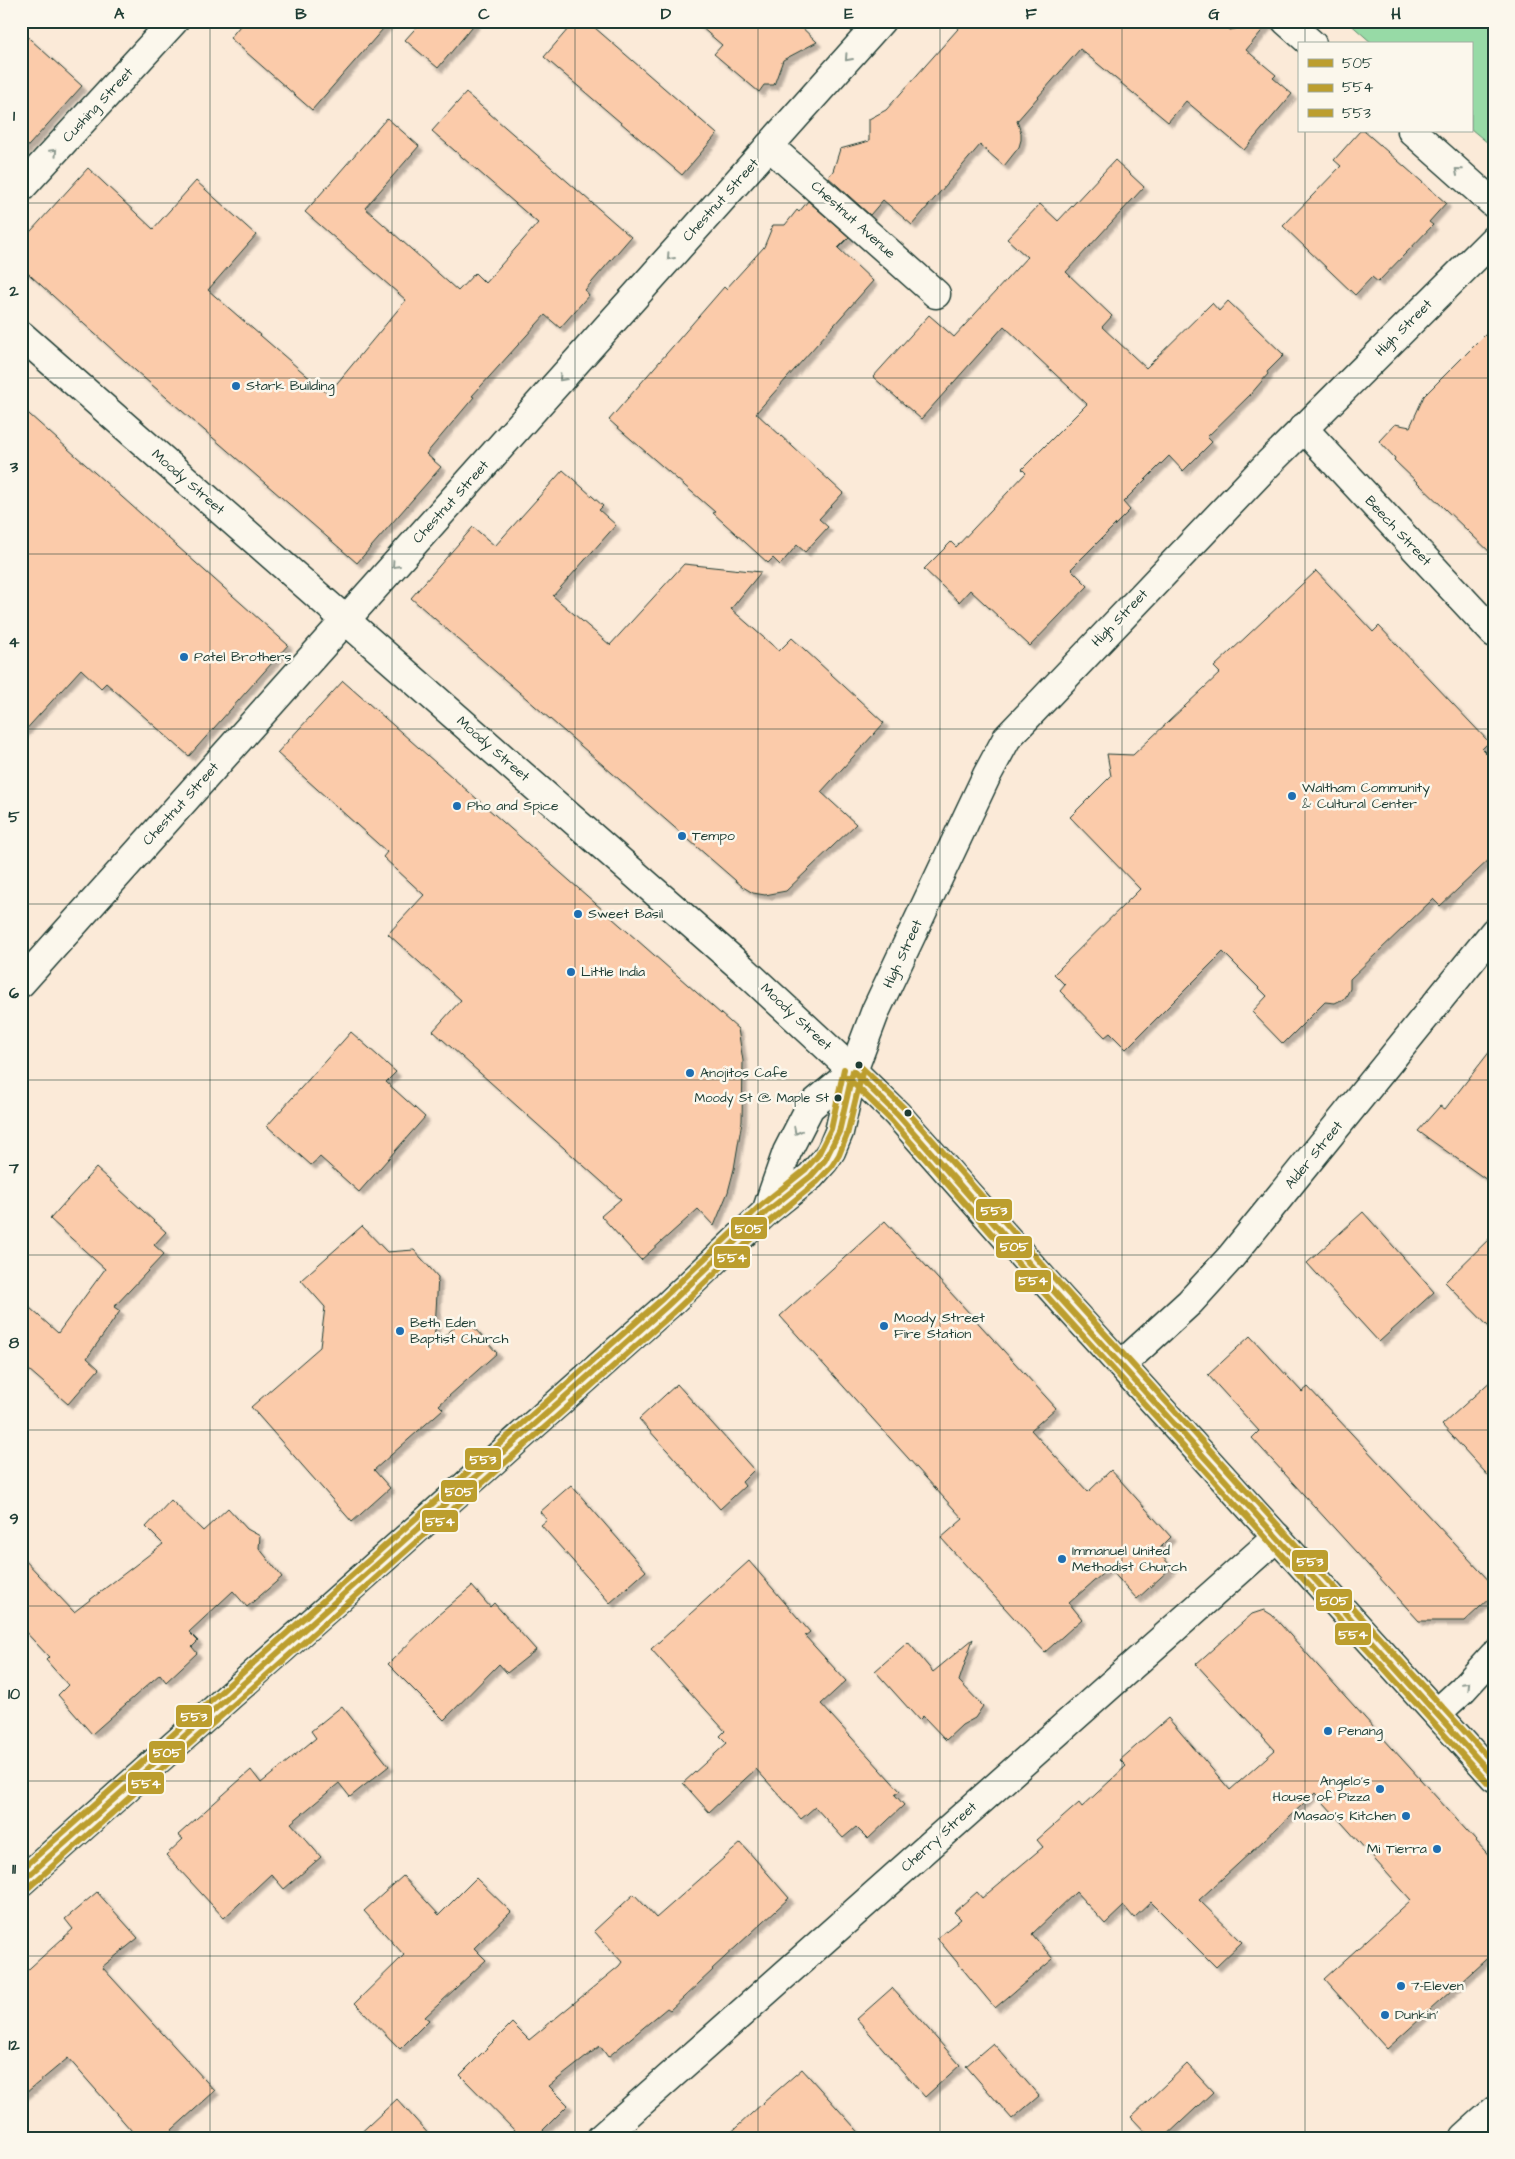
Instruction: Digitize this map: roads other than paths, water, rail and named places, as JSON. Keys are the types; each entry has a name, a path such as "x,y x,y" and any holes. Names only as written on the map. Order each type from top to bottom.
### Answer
{"street":[{"name":"Cushing Street","path":"21,188 174,21"},
{"name":"Chestnut Street","path":"21,983 881,21"},
{"path":"1286,21 1310,42"},
{"path":"1413,132 1494,204"},
{"name":"Chestnut Avenue","path":"769,146 936,294"},
{"name":"High Street","path":"21,1882 668,1306 766,1212 810,1176 832,1151 839,1132 853,1070 876,1010 987,775 1007,738 1085,654 1303,428 1494,239"},
{"name":"Moody Street","path":"21,335 750,975 853,1070 897,1114 1494,1777"},
{"name":"Beech Street","path":"1303,428 1494,633"},
{"name":"Alder Street","path":"1121,1365 1190,1302 1230,1258 1494,932"},
{"path":"766,1212 787,1152 810,1107 853,1070"},
{"name":"Cherry Street","path":"601,2138 1277,1537"},
{"path":"1436,1713 1463,1690 1494,1655"},
{"path":"1464,2138 1494,2111"}],"place":[{"name":"Stark Building","path":"236,386"},
{"name":"Patel Brothers","path":"184,657"},
{"name":"Waltham Community & Cultural Center","path":"1292,796"},
{"name":"Pho and Spice","path":"457,806"},
{"name":"Tempo","path":"682,836"},
{"name":"Sweet Basil","path":"578,914"},
{"name":"Little India","path":"571,972"},
{"name":"Anojitos Cafe","path":"690,1073"},
{"name":"Moody St @ Maple St","path":"838,1098"},
{"name":"Moody Street Fire Station","path":"884,1326"},
{"name":"Beth Eden Baptist Church","path":"400,1331"},
{"name":"Immanuel United Methodist Church","path":"1062,1559"},
{"name":"Penang","path":"1328,1731"},
{"name":"Angelo's House of Pizza","path":"1380,1789"},
{"name":"Masao's Kitchen","path":"1406,1816"},
{"name":"Mi Tierra","path":"1437,1849"},
{"name":"7-Eleven","path":"1401,1986"},
{"name":"Dunkin'","path":"1385,2015"}]}
